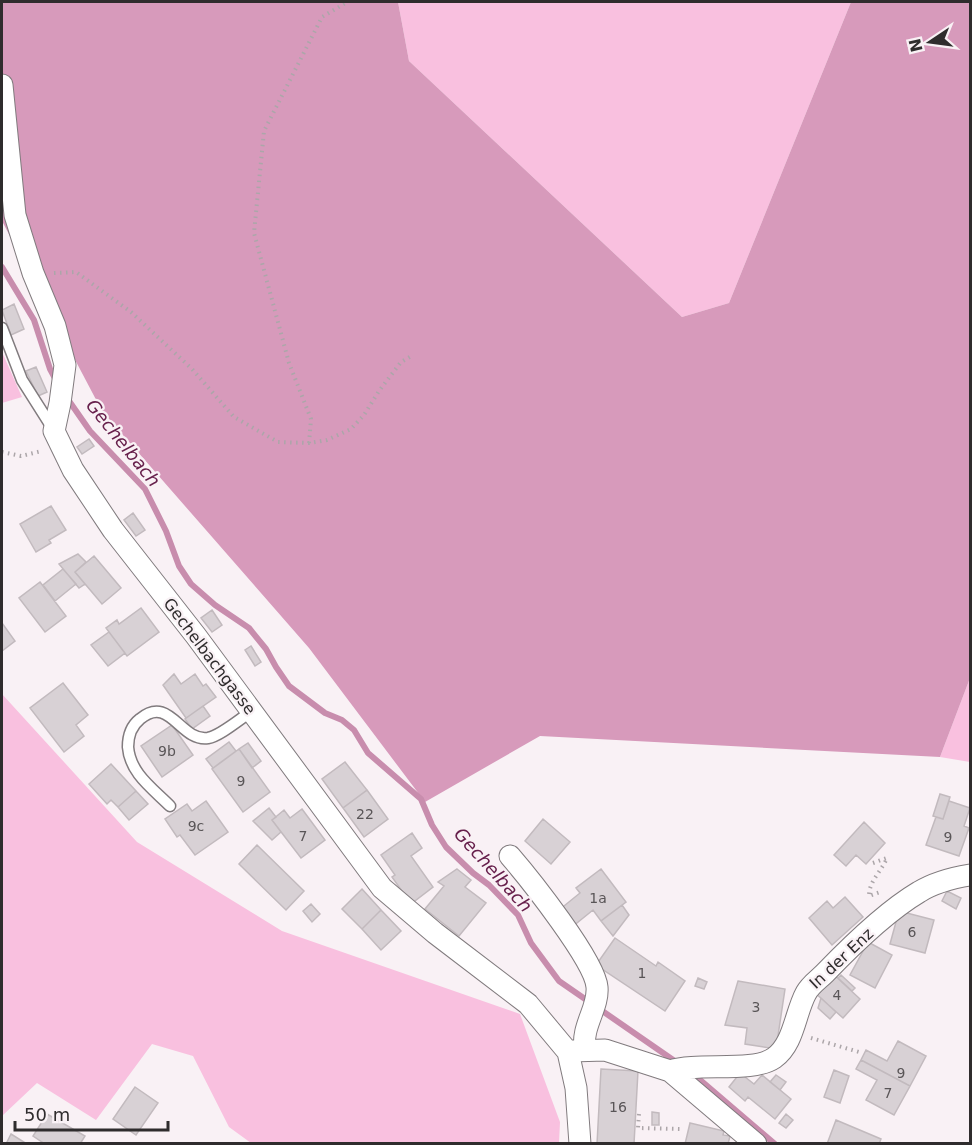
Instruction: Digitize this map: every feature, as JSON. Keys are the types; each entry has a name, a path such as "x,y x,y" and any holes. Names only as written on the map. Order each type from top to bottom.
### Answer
{"street":[{"path":"2,86 15,215 33,273 55,326 65,365 57,438"},
{"name":"Gechelbachgasse","path":"57,438 73,470 113,530 252,711 382,888 435,933 528,1004 576,1051 579,1143"},
{"path":"510,856 529,878 585,957 597,984 584,1034 576,1051"},
{"name":"In der Enz","path":"673,1070 700,1065 756,1064 772,1060 782,1051 806,991 876,925 918,892 951,878 970,875"},
{"name":"In der Enz","path":"576,1051 605,1050 673,1070 756,1143"}],"lane":[{"path":"2,328 22,380 57,438"},
{"path":"170,806 136,773 129,757 128,739 132,726 142,717 154,712 165,713 187,732 209,738 252,711"}],"path":[{"path":"309,443 311,419 289,363 254,233 264,131 322,17 347,2"},
{"path":"33,273 76,272 131,312 192,369 234,417 278,442 309,443 327,440 351,429 364,416 379,391 401,363 413,355"},
{"path":"2,452 21,456 57,438"},
{"path":"873,863 887,858 874,879 868,896 890,889"},
{"path":"790,1033 859,1052"},
{"path":"639,1114 638,1128 680,1129"}],"shaded area":[{"path":"2,2 398,2 409,61 682,317 729,303 851,2 970,2 970,678 940,757 540,736 425,802 309,648 102,411 2,221"},
{"path":"398,2 851,2 729,303 682,317 409,61"},
{"path":"2,352 22,397 2,403"},
{"path":"970,678 970,762 940,757"},
{"path":"2,694 137,842 282,931 520,1014 560,1122 559,1143 251,1143 229,1127 193,1056 152,1044 96,1120 37,1083 2,1116"}],"building":[{"path":"14,304 24,329 11,335 2,310"},
{"path":"36,367 47,392 38,396 26,371"},
{"path":"89,439 94,446 82,454 77,447"},
{"path":"51,506 66,530 49,540 51,543 36,552 20,524"},
{"path":"133,513 145,530 136,536 124,520"},
{"path":"78,554 86,562 75,572 85,584 79,588 59,564"},
{"path":"94,556 121,588 102,604 75,572"},
{"path":"63,569 76,584 55,601 43,585"},
{"path":"40,582 66,616 45,632 19,598"},
{"path":"141,608 159,632 127,656 106,628 117,620 119,624"},
{"path":"212,610 222,625 212,632 201,618"},
{"path":"2,623 15,641 2,651"},
{"path":"109,632 125,653 108,666 91,645"},
{"path":"251,646 261,662 255,666 245,650"},
{"path":"174,674 181,684 195,674 203,686 206,684 216,697 186,718 163,685"},
{"path":"63,683 88,715 76,725 84,736 64,752 30,708"},
{"path":"203,706 210,716 192,729 185,719"},
{"path":"172,725 193,755 162,777 141,746"},
{"path":"229,742 236,751 213,768 206,759"},
{"path":"248,743 261,761 252,768 239,749"},
{"path":"239,749 270,792 243,812 212,769"},
{"path":"345,762 367,790 343,808 322,779"},
{"path":"111,764 136,791 118,807 111,800 107,804 89,784"},
{"path":"367,790 388,819 364,837 343,808"},
{"path":"136,791 148,804 129,820 118,807"},
{"path":"940,794 950,797 943,819 933,816"},
{"path":"206,801 228,832 195,855 180,835 177,837 165,819 187,804 192,811"},
{"path":"949,801 970,808 964,826 969,828 959,856 926,845 936,817 943,819"},
{"path":"269,808 276,817 272,820 281,832 272,840 253,821"},
{"path":"302,809 325,840 301,858 272,820 284,810 290,818"},
{"path":"543,819 570,842 551,864 525,841"},
{"path":"864,822 885,843 866,864 856,855 846,866 834,855"},
{"path":"412,833 422,848 411,856 433,887 411,904 392,877 395,875 381,855"},
{"path":"257,845 304,891 286,910 239,864"},
{"path":"457,869 471,880 465,887 486,903 459,936 425,909 444,886 438,882"},
{"path":"601,869 626,902 601,921 593,910 572,927 559,910 580,893 576,888"},
{"path":"362,889 381,910 362,929 342,909"},
{"path":"947,891 961,898 956,909 942,901"},
{"path":"845,897 863,917 832,945 809,918 827,901 833,908"},
{"path":"311,904 320,914 312,922 303,911"},
{"path":"622,905 629,915 613,936 601,921"},
{"path":"381,910 401,931 381,950 362,929"},
{"path":"899,911 934,920 925,953 890,944"},
{"path":"615,938 656,966 658,962 685,981 665,1011 596,965"},
{"path":"868,942 892,955 875,988 850,975"},
{"path":"831,972 860,999 843,1018 813,991"},
{"path":"841,975 855,988 852,991 838,978"},
{"path":"698,978 707,982 704,989 695,986"},
{"path":"738,981 785,989 776,1049 745,1044 747,1028 725,1025"},
{"path":"821,998 836,1012 830,1019 818,1008"},
{"path":"898,1041 926,1056 910,1086 861,1060 866,1050 887,1061"},
{"path":"861,1060 910,1086 894,1115 866,1100 877,1080 856,1069"},
{"path":"601,1069 638,1071 634,1144 597,1144"},
{"path":"834,1070 849,1076 840,1103 824,1097"},
{"path":"740,1073 754,1084 762,1075 791,1099 775,1119 748,1097 745,1101 729,1087"},
{"path":"776,1075 786,1082 780,1090 770,1082"},
{"path":"135,1087 158,1103 136,1135 113,1119"},
{"path":"652,1112 659,1113 659,1125 652,1125"},
{"path":"47,1114 85,1136 80,1144 45,1144 33,1136"},
{"path":"786,1114 793,1120 786,1128 779,1123"},
{"path":"836,1120 881,1139 879,1144 827,1144"},
{"path":"690,1123 724,1131 723,1135 730,1136 728,1144 685,1144"},
{"path":"11,1134 27,1144 6,1144"}],"waterway":[{"name":"Gechelbach","path":"2,267 34,320 50,369 57,382"},
{"name":"Gechelbach","path":"67,398 90,431 145,489 166,531 179,566 191,584 215,605 249,628 266,649 289,686 325,713 342,720 354,730 368,753 421,799 432,825 446,847 489,885 518,915 531,943 559,981 679,1064"},
{"name":"Gechelbach","path":"692,1073 775,1144"}]}
